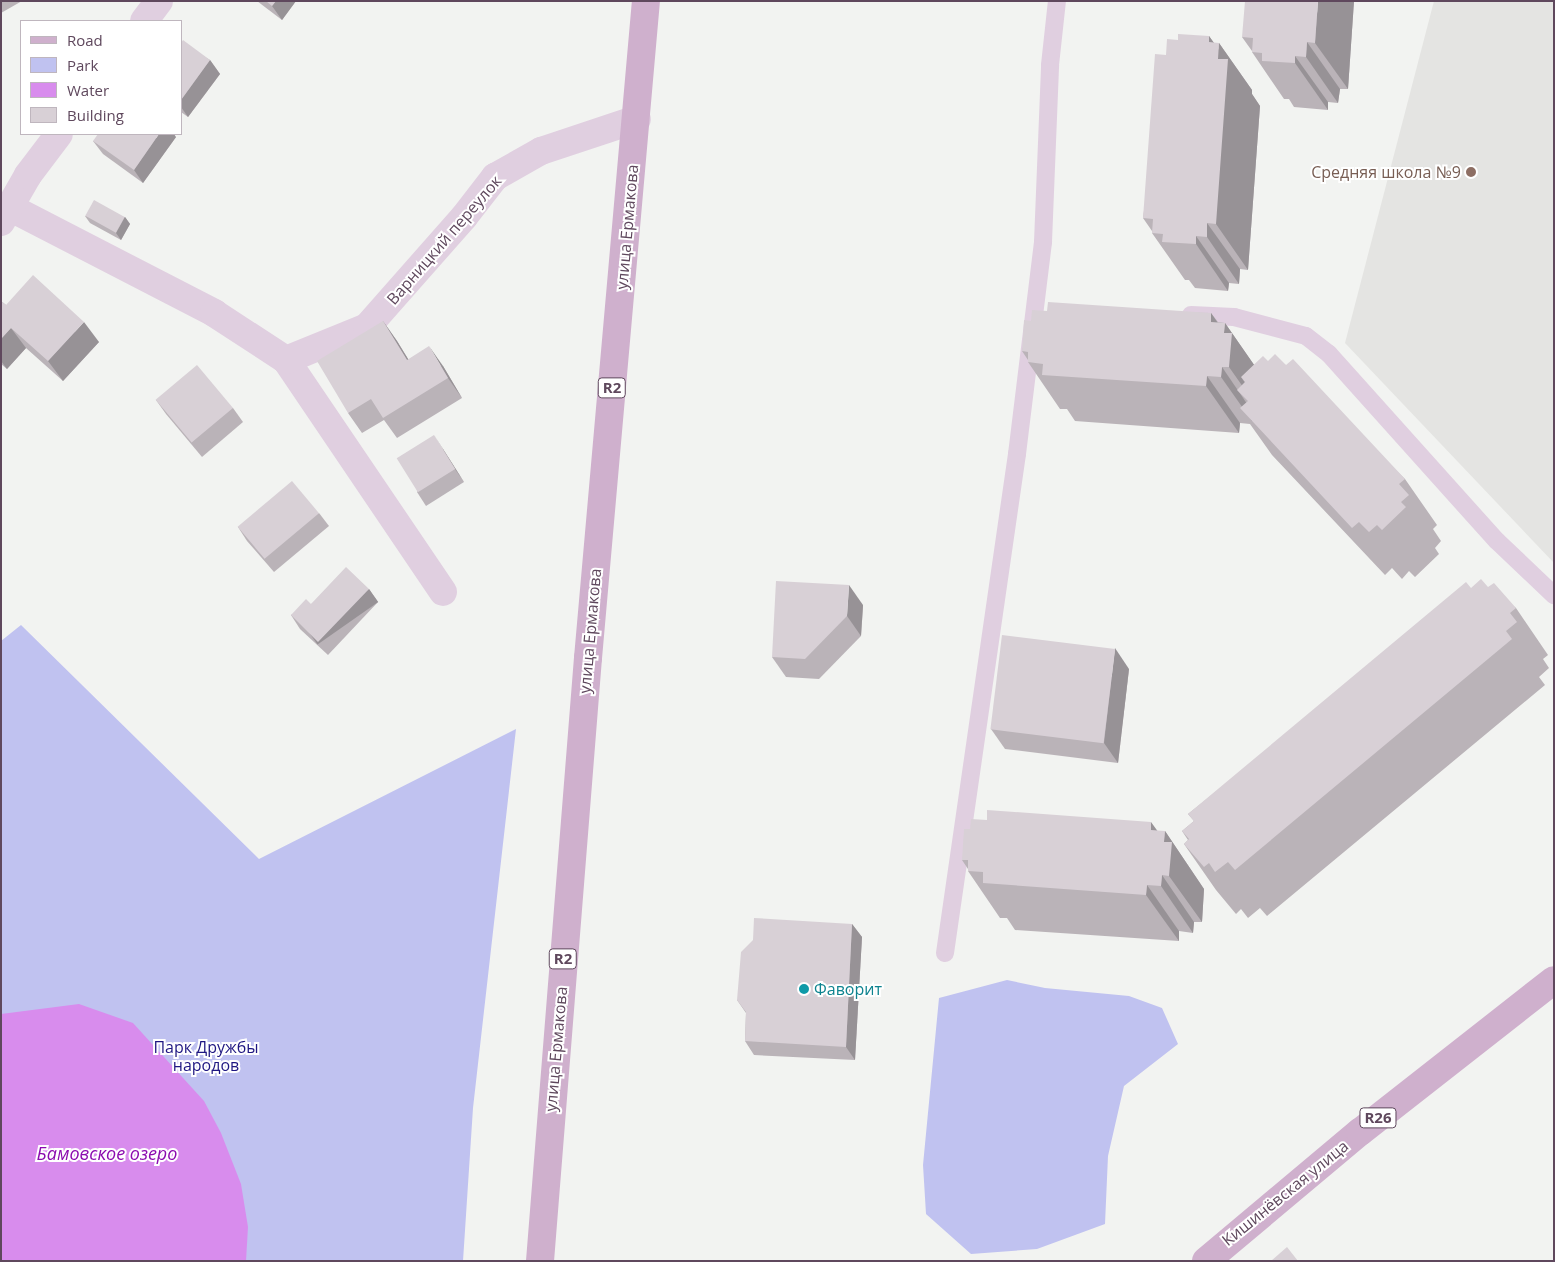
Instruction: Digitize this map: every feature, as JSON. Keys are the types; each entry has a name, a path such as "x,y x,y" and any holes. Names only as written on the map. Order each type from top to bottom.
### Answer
{"main road":[{"name":"улица Ермакова","path":"540,1261 588,658 646,1"},
{"name":"Кишинёвская улица","path":"1206,1261 1360,1132 1554,980"}],"street":[{"path":"145,20 160,1"},
{"name":"Варницкий переулок","path":"286,360 368,327 464,217 495,177 541,150 637,119"},
{"path":"58,135 28,175 6,215 214,313 286,360 443,592"}],"lane":[{"path":"946,953 1017,454 1043,242 1050,65 1057,1"},
{"path":"1035,304 1055,305"},
{"path":"1173,314 1234,317 1306,336 1329,354 1497,541 1554,595"}],"shaded area":[{"name":"Средняя школа №9","path":"1434,1 1554,1 1554,563 1345,343"}],"green space":[{"name":"Парк Дружбы народов","path":"21,625 259,859 516,729 473,1108 463,1261 1,1261 1,641"},
{"path":"1007,980 1045,988 1129,996 1162,1008 1178,1044 1124,1086 1108,1156 1105,1224 1037,1249 971,1254 926,1214 923,1165 939,998"}],"water":[{"name":"Бамовское озеро","path":"79,1004 133,1023 204,1101 221,1133 241,1184 248,1227 246,1261 1,1261 1,1014"}],"building":[{"path":"266,1 276,1 272,6"},
{"path":"1245,1 1318,1 1315,43 1307,42 1306,57 1295,56 1295,63 1262,61 1262,53 1252,52 1253,38 1242,37"},
{"path":"1178,34 1209,36 1209,42 1219,43 1218,59 1228,59 1216,224 1207,223 1207,237 1196,236 1196,244 1162,242 1163,234 1152,233 1153,219 1143,218 1155,54 1166,55 1167,39 1178,40"},
{"path":"183,40 210,60 182,99"},
{"path":"97,135 158,135 134,170 93,141"},
{"path":"94,200 125,217 116,233 85,216"},
{"path":"33,275 84,322 48,361 11,328 1,339 1,301 6,305"},
{"path":"1048,302 1211,313 1211,322 1225,323 1224,333 1232,333 1229,367 1222,367 1221,377 1207,376 1206,386 1042,375 1043,364 1028,362 1028,352 1022,351 1024,320 1031,321 1032,310 1047,311"},
{"path":"383,321 407,360 429,346 448,378 383,418 371,399 348,413 317,361"},
{"path":"1275,354 1286,365 1293,359 1405,479 1399,484 1409,495 1401,502 1406,507 1382,530 1377,525 1369,532 1359,522 1352,528 1240,408 1248,401 1237,390 1245,382 1241,377 1263,356 1268,361"},
{"path":"197,365 233,408 192,443 156,400"},
{"path":"434,435 455,469 418,492 397,458"},
{"path":"292,481 319,513 265,559 238,527"},
{"path":"346,567 369,589 318,642 291,615 306,599 311,604"},
{"path":"1481,579 1488,587 1494,583 1516,608 1510,613 1517,622 1506,631 1512,639 1235,870 1228,862 1215,872 1209,863 1204,867 1184,844 1189,839 1182,831 1194,821 1188,814 1466,582 1471,588"},
{"path":"776,581 849,585 847,616 805,659 772,657"},
{"path":"1002,635 1115,649 1104,743 990,729"},
{"path":"987,810 1151,822 1151,830 1165,831 1164,842 1172,842 1169,876 1162,875 1161,886 1147,885 1146,895 983,883 983,872 968,871 968,860 962,860 964,829 970,829 971,819 987,820"},
{"name":"Фаворит","path":"754,918 852,924 846,1047 745,1041 746,1012 737,1000 741,952 753,940"},
{"path":"1287,1247 1298,1261 1271,1261"}],"place":[{"name":"Средняя школа №9","path":"1471,172"},
{"name":"Фаворит","path":"804,989"}]}
